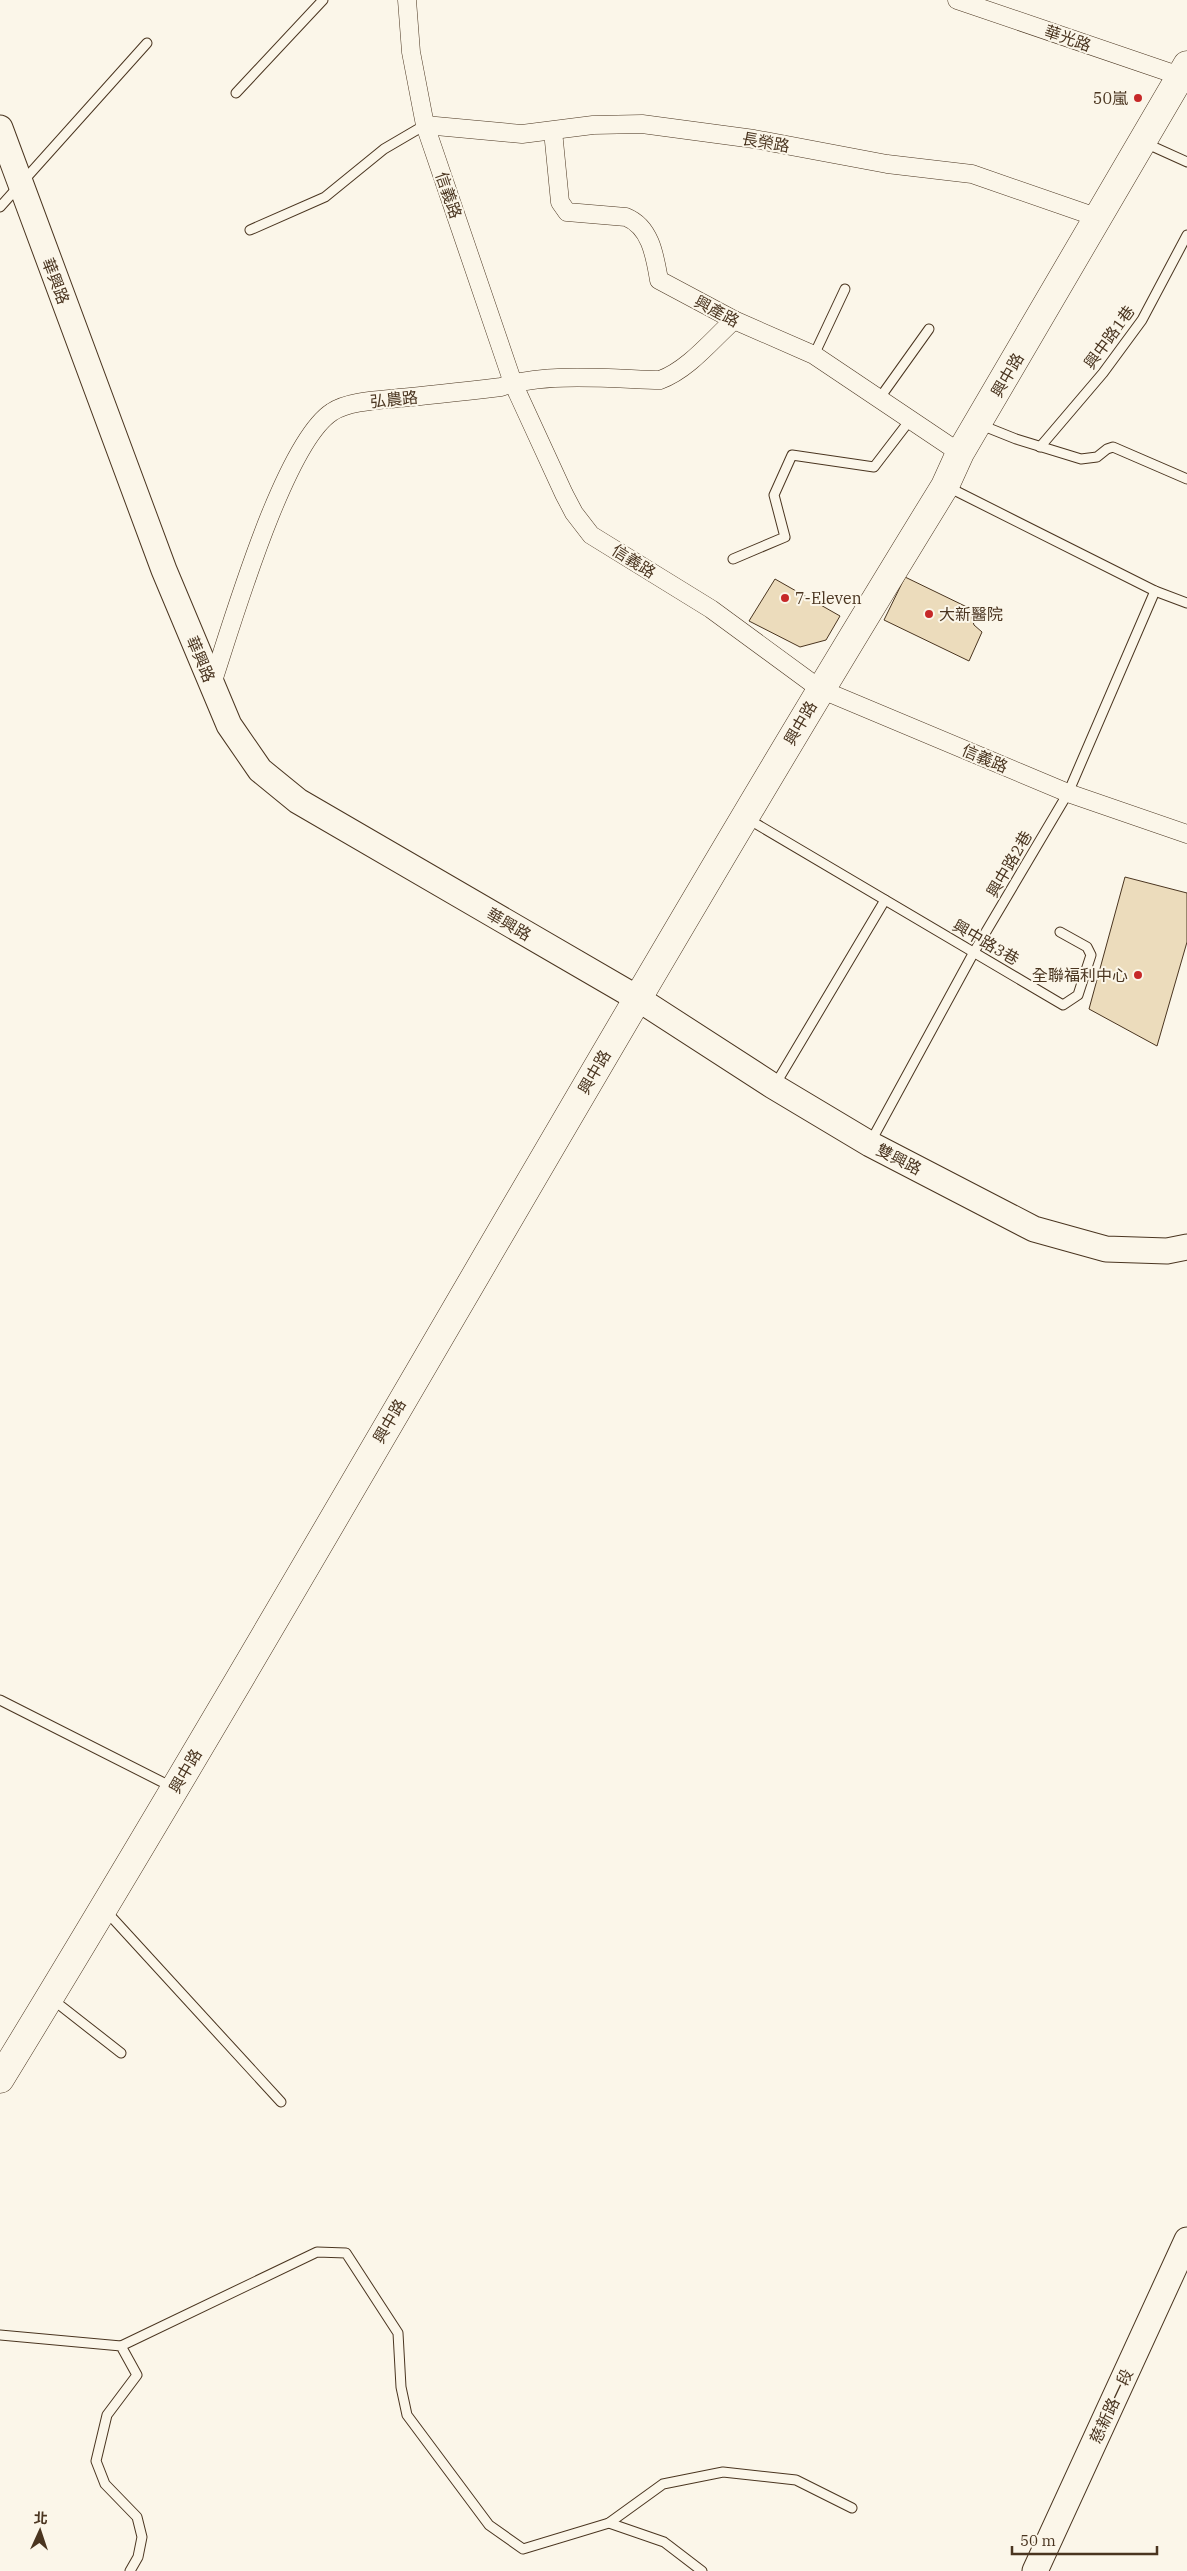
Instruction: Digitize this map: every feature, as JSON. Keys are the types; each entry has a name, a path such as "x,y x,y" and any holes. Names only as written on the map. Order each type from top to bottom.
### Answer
{"main road":[{"name":"興中路","path":"0,2079 175,1788 820,689 945,486 960,453 1142,142 1185,73"},
{"name":"華興路","path":"0,128 164,570 229,725 260,770 298,801 637,998"},
{"name":"雙興路","path":"637,998 773,1086 870,1144 1034,1229 1106,1249 1167,1251 1187,1247"},
{"name":"慈新路一段","path":"1035,2571 1187,2240"}],"street":[{"name":"信義路","path":"407,0 411,52 425,125 513,383 564,494 574,513 591,535 711,609 820,689 1068,793 1187,834"},
{"name":"華光路","path":"957,0 1185,73"},
{"name":"長榮路","path":"425,125 522,134 593,125 642,124 754,140 887,164 972,174 1099,218"},
{"name":"興產路","path":"553,131 560,202 567,212 626,217 634,221 642,229 654,252 659,280 734,320 814,355 960,453"},
{"name":"弘農路","path":"212,684 262,536 285,484 308,437 333,411 361,402 501,387 513,383 571,378 660,380 671,376 684,366 734,320"}],"lane":[{"path":"236,93 323,0"},
{"path":"0,207 147,43"},
{"path":"250,230 325,197 384,149 425,125"},
{"path":"1142,142 1187,162"},
{"name":"興中路1巷","path":"1040,447 1103,373 1142,320 1187,235"},
{"path":"814,355 845,289"},
{"path":"879,399 929,329"},
{"path":"733,559 785,538 774,495 792,455 874,468 910,420"},
{"path":"978,424 1040,447 1081,459 1097,457 1107,449 1114,447 1187,479"},
{"path":"945,486 1155,590 1187,603"},
{"name":"興中路2巷","path":"870,1144 974,952 1068,793 1155,590"},
{"name":"興中路3巷","path":"746,818 1062,1005 1078,995 1091,955 1087,947 1060,932"},
{"path":"773,1086 885,900"},
{"path":"0,1700 175,1788"},
{"path":"103,1908 280,2102"},
{"path":"50,1997 121,2053"},
{"path":"0,2335 121,2346 317,2252 346,2253 398,2334 401,2387 407,2415 489,2525 523,2549 609,2523 663,2484 723,2472 796,2480 852,2508"},
{"path":"121,2346 137,2375 107,2415 96,2461 105,2484 137,2517 142,2537 138,2557 130,2571"},
{"path":"609,2523 664,2542 702,2571"}],"building":[{"name":"大新醫院","path":"905,577 969,608 974,625 982,632 969,661 884,620"},
{"name":"7-Eleven","path":"775,579 840,616 826,640 800,647 749,621"},
{"name":"全聯福利中心","path":"1125,877 1187,893 1187,942 1157,1046 1089,1009"}],"place":[{"name":"50嵐","path":"1138,98"},
{"name":"7-Eleven","path":"785,598"},
{"name":"大新醫院","path":"929,614"},
{"name":"全聯福利中心","path":"1138,975"}]}
